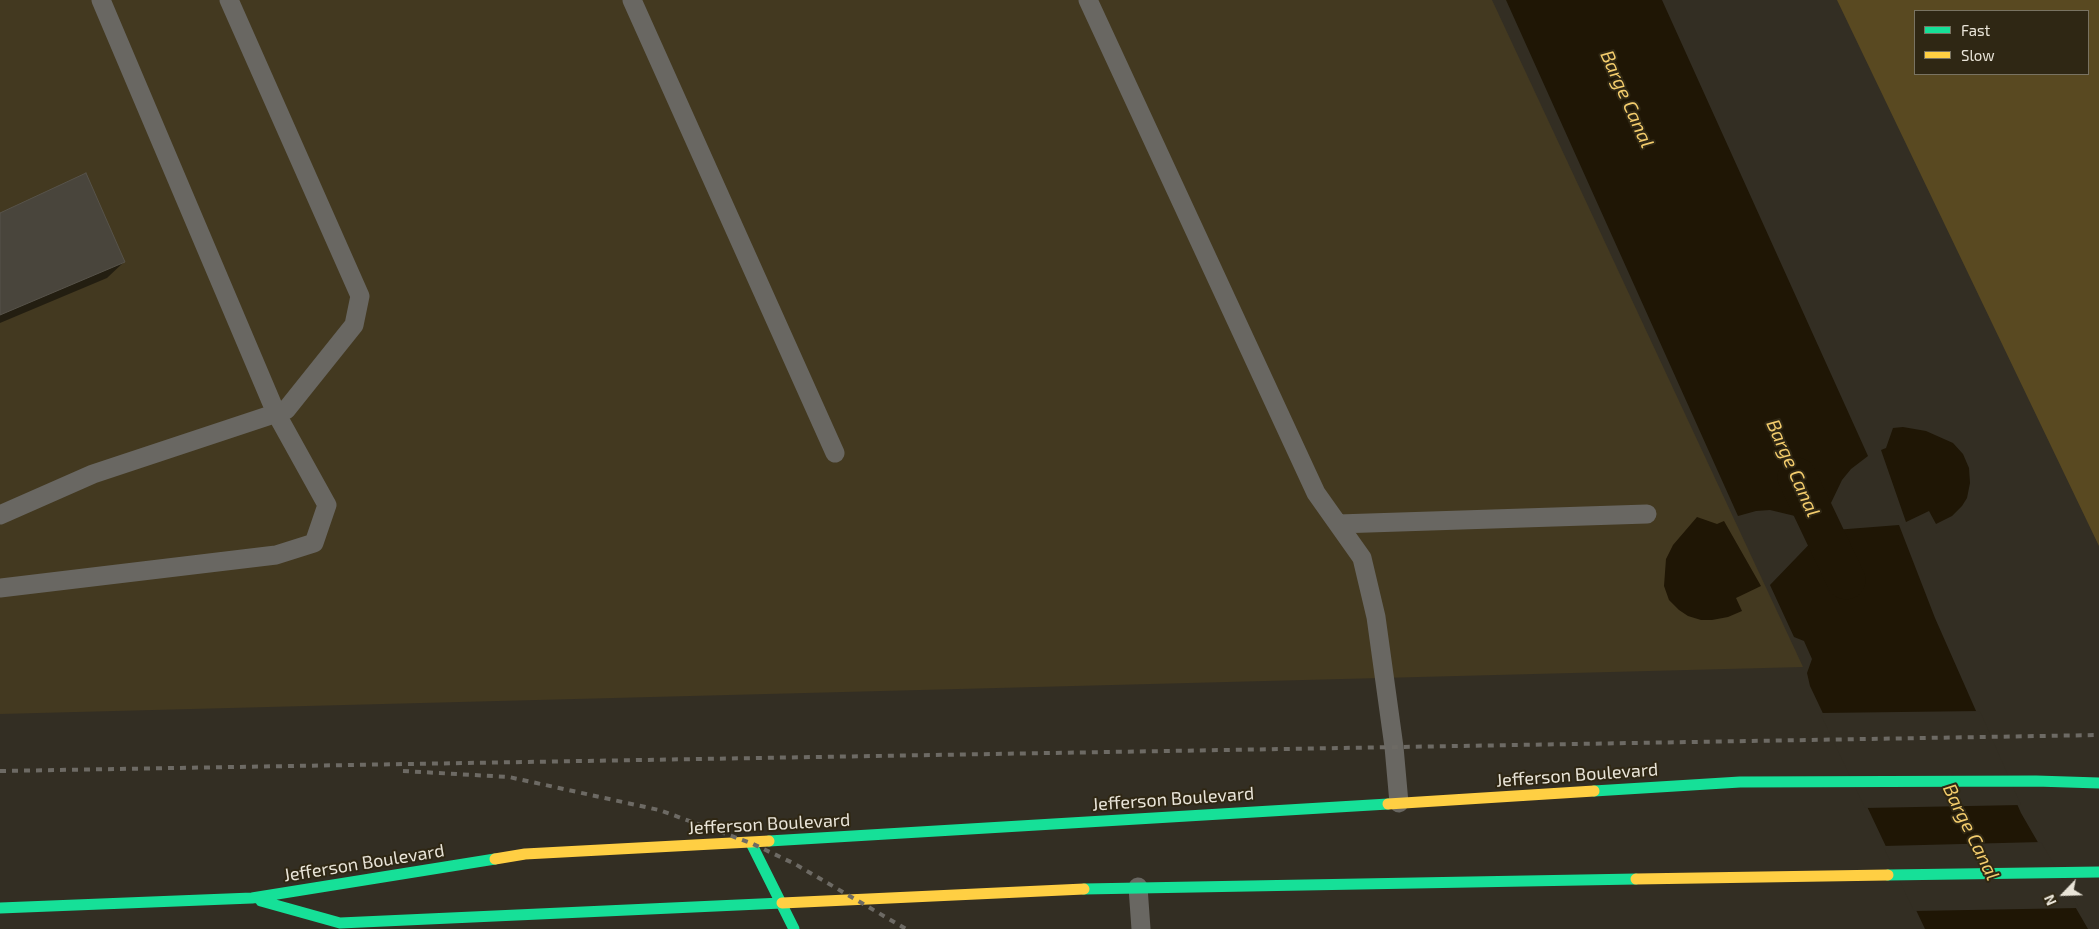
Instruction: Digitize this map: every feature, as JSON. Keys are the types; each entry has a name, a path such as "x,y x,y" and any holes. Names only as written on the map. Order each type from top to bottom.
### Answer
{"main road":[{"name":"Jefferson Boulevard","path":"0,908 252,898 525,854 1740,782 2036,781 2099,783"},
{"path":"751,842 794,929"},
{"name":"Jefferson Boulevard","path":"252,898 340,923 1138,887 2099,872"}],"lane":[{"path":"0,588 276,555 314,543 327,505 276,413 101,0"},
{"path":"0,515 93,474 286,410 354,324 360,296 229,0"},
{"path":"632,0 835,453"},
{"path":"1088,0 1316,493 1362,558 1376,617 1394,747 1399,803"},
{"path":"1338,524 1647,514"},
{"path":"1138,887 1141,929"}],"shaded area":[{"path":"0,0 1492,0 1803,667 0,714"},
{"path":"1837,0 2099,0 2099,546"}],"water":[{"path":"1506,0 1662,0 1868,456 1851,469 1842,480 1830,505 1829,520 1821,523 1814,529 1795,516 1770,510 1756,511 1738,516"},
{"path":"1903,427 1926,431 1953,443 1963,454 1969,468 1970,483 1967,498 1952,516 1936,524 1929,511 1906,522 1881,450 1886,448 1893,428"},
{"path":"1697,517 1717,524 1724,521 1761,586 1736,598 1742,611 1728,617 1701,620 1688,616 1669,600 1664,586 1666,559 1673,545"},
{"path":"1899,525 1935,618 2021,813 2088,929 1925,929 1810,686 1807,673 1812,659 1804,641 1794,637 1770,585 1822,531"}],"pier":[{"path":"1980,711 2021,805 1865,808 1820,713"},
{"path":"2041,842 2079,908 1914,911 1883,846"}],"building":[{"path":"86,173 125,262 0,315 0,213"}],"waterway":[{"name":"Barge Canal","path":"1797,477 1846,580"}],"railway":[{"path":"0,771 2099,735"},
{"path":"403,771 509,777 659,810 751,843 795,864 906,929"}],"traffic: fast":[{"path":"1594,791 1740,782 2036,781 2099,783"},
{"path":"769,841 1388,804"},
{"path":"751,843 794,929"},
{"path":"0,908 252,898 495,859"},
{"path":"1888,875 2099,872"},
{"path":"1084,889 1636,879"},
{"path":"261,901 340,923 782,903"}],"traffic: slow":[{"path":"1388,804 1594,791"},
{"path":"495,859 525,854 769,841"},
{"path":"1636,879 1888,875"},
{"path":"782,903 1084,889"}]}
